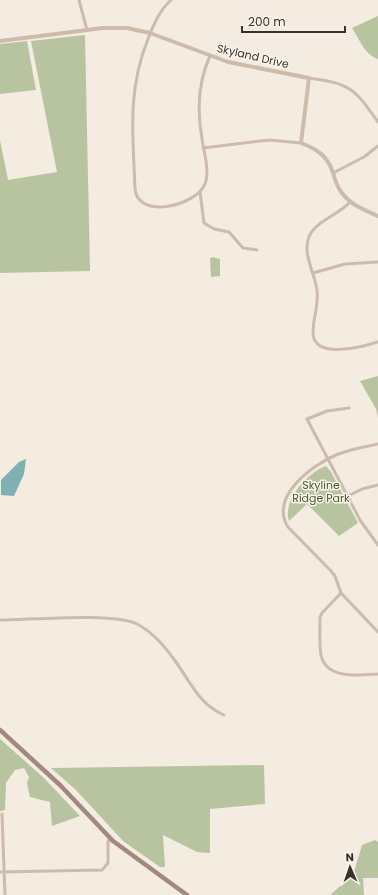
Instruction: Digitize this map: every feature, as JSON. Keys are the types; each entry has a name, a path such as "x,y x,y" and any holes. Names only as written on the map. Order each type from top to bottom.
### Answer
{"main road":[{"path":"0,730 60,785 110,838 187,895"}],"street":[{"path":"79,0 87,30"},
{"path":"171,0 160,11 139,61 132,99 135,195 144,205 157,207 184,202 193,198 200,192 205,184 206,175 199,122 199,101 205,69 210,56"},
{"name":"Skyland Drive","path":"0,41 87,30 123,28 150,34 210,56 248,66 335,82 346,86 362,98 378,122"},
{"path":"301,143 309,78"},
{"path":"203,148 268,140 301,143 316,150 325,157 333,173 338,189 350,202 378,216"},
{"path":"333,173 359,160 378,146"},
{"path":"200,192 204,223 214,229 229,232 241,247 247,250 257,250"},
{"path":"350,202 310,234 307,247 318,296 313,338 318,345 327,349 378,342"},
{"path":"238,252 241,247"},
{"path":"313,273 353,263 378,262"},
{"path":"349,408 327,411 307,419 366,530 378,545"},
{"path":"378,444 343,452 328,459 311,470 286,497 283,510 284,520 289,528 335,576 341,594 378,632"},
{"path":"348,496 362,489 378,485"},
{"path":"341,594 320,617 323,659 332,671 340,674 378,674"},
{"path":"0,620 111,618 136,623 154,636 163,645 203,702 224,715"},
{"path":"2,814 5,895"},
{"path":"0,872 102,870 108,863 108,842 110,838"}],"green space":[{"path":"378,16 378,59 369,54 352,28"},
{"path":"85,35 90,271 0,273 0,140 8,180 57,172 31,41"},
{"path":"27,41 36,90 0,94 0,44"},
{"path":"212,257 220,259 220,276 211,277 210,259"},
{"path":"378,376 378,417 376,409 360,381"},
{"name":"Skyline Ridge Park","path":"326,466 331,472 358,523 339,536 307,504 289,521 289,505 298,488 312,474"},
{"path":"0,739 44,778 80,816 52,826 50,802 30,797 27,783 29,777 24,768 15,770 6,783 5,810 0,811"},
{"path":"264,765 265,804 210,809 210,853 197,852 163,835 165,867 160,867 123,841 76,790 51,768"},
{"path":"375,840 378,842 378,878 363,878 364,895 330,895 353,875 362,845"}],"water":[{"path":"26,459 24,474 14,496 1,495 1,480 19,462"}]}
